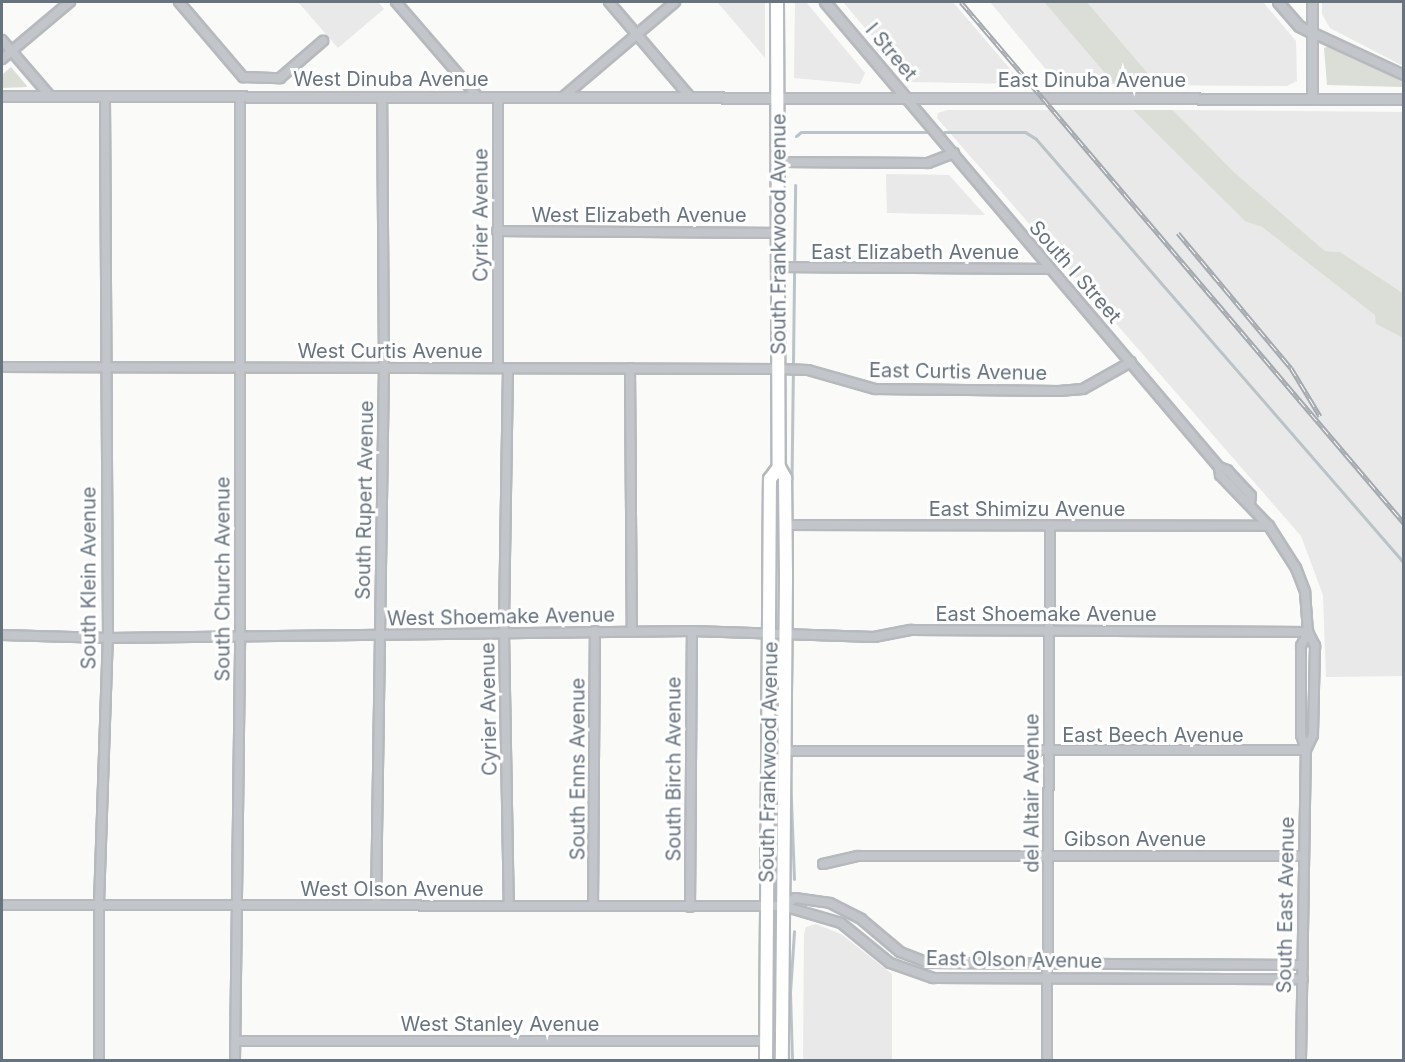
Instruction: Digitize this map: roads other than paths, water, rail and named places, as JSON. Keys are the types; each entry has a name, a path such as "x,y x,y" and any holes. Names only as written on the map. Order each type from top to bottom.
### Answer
{"main road":[{"name":"South Frankwood Avenue","path":"778,4 779,466 785,478 782,1060"},
{"name":"South Frankwood Avenue","path":"766,1060 771,634 770,479 779,466"}],"street":[{"path":"2,59 70,2"},
{"path":"179,2 243,77 276,79 323,41"},
{"path":"396,2 478,97"},
{"path":"609,2 690,97"},
{"path":"562,96 675,2"},
{"name":"I Street","path":"825,2 906,98"},
{"path":"1278,2 1299,26 1404,75"},
{"path":"1312,2 1312,98"},
{"path":"2,40 50,96"},
{"name":"West Dinuba Avenue","path":"2,96 780,97"},
{"name":"South Klein Avenue","path":"99,1060 99,904 108,638 104,368 105,96"},
{"name":"South Rupert Avenue","path":"376,905 378,636 384,368 382,96"},
{"name":"South Church Avenue","path":"235,1060 240,636 240,97"},
{"name":"Cyrier Avenue","path":"498,97 498,368"},
{"name":"East Dinuba Avenue","path":"780,97 1404,99"},
{"name":"South I Street","path":"906,98 1049,269 1220,467 1220,475 1243,502 1250,503 1269,526 1302,584 1308,632"},
{"path":"779,162 928,162 954,153"},
{"name":"West Elizabeth Avenue","path":"497,231 780,233"},
{"name":"East Elizabeth Avenue","path":"780,267 1049,269"},
{"name":"East Curtis Avenue","path":"779,369 808,370 875,389 1059,391 1083,389 1131,362"},
{"name":"West Curtis Avenue","path":"2,367 779,369"},
{"name":"Cyrier Avenue","path":"508,368 504,632 509,906"},
{"path":"630,368 632,632"},
{"name":"East Shimizu Avenue","path":"785,525 1269,526"},
{"name":"del Altair Avenue","path":"1047,1060 1050,525"},
{"name":"East Shoemake Avenue","path":"785,636 874,637 911,630 1308,632"},
{"name":"West Shoemake Avenue","path":"2,635 108,638 692,631 785,636"},
{"name":"South Birch Avenue","path":"690,907 692,631"},
{"name":"South Enns Avenue","path":"593,906 595,632"},
{"name":"South East Avenue","path":"1301,1060 1306,750 1301,735 1301,646 1308,632"},
{"name":"South East Avenue","path":"1306,750 1313,735 1315,646 1308,632"},
{"name":"East Beech Avenue","path":"784,751 1049,753 1306,750"},
{"name":"Gibson Avenue","path":"823,864 858,856 1304,856"},
{"name":"East Olson Avenue","path":"783,906 795,898 830,903 861,919 900,952 929,963 1303,965"},
{"name":"West Olson Avenue","path":"2,904 783,906"},
{"name":"East Olson Avenue","path":"783,906 841,923 890,963 917,975 1303,979"},
{"name":"West Stanley Avenue","path":"235,1041 766,1041"}],"waterway":[{"path":"796,136 801,132 927,132"},
{"path":"944,132 1025,132 1036,139 1404,563"},
{"path":"791,525 795,185"},
{"path":"790,775 794,879"},
{"path":"792,1060 790,992 794,931"}],"railway":[{"path":"961,2 1404,523"},
{"path":"1178,233 1291,368 1320,416"}]}
